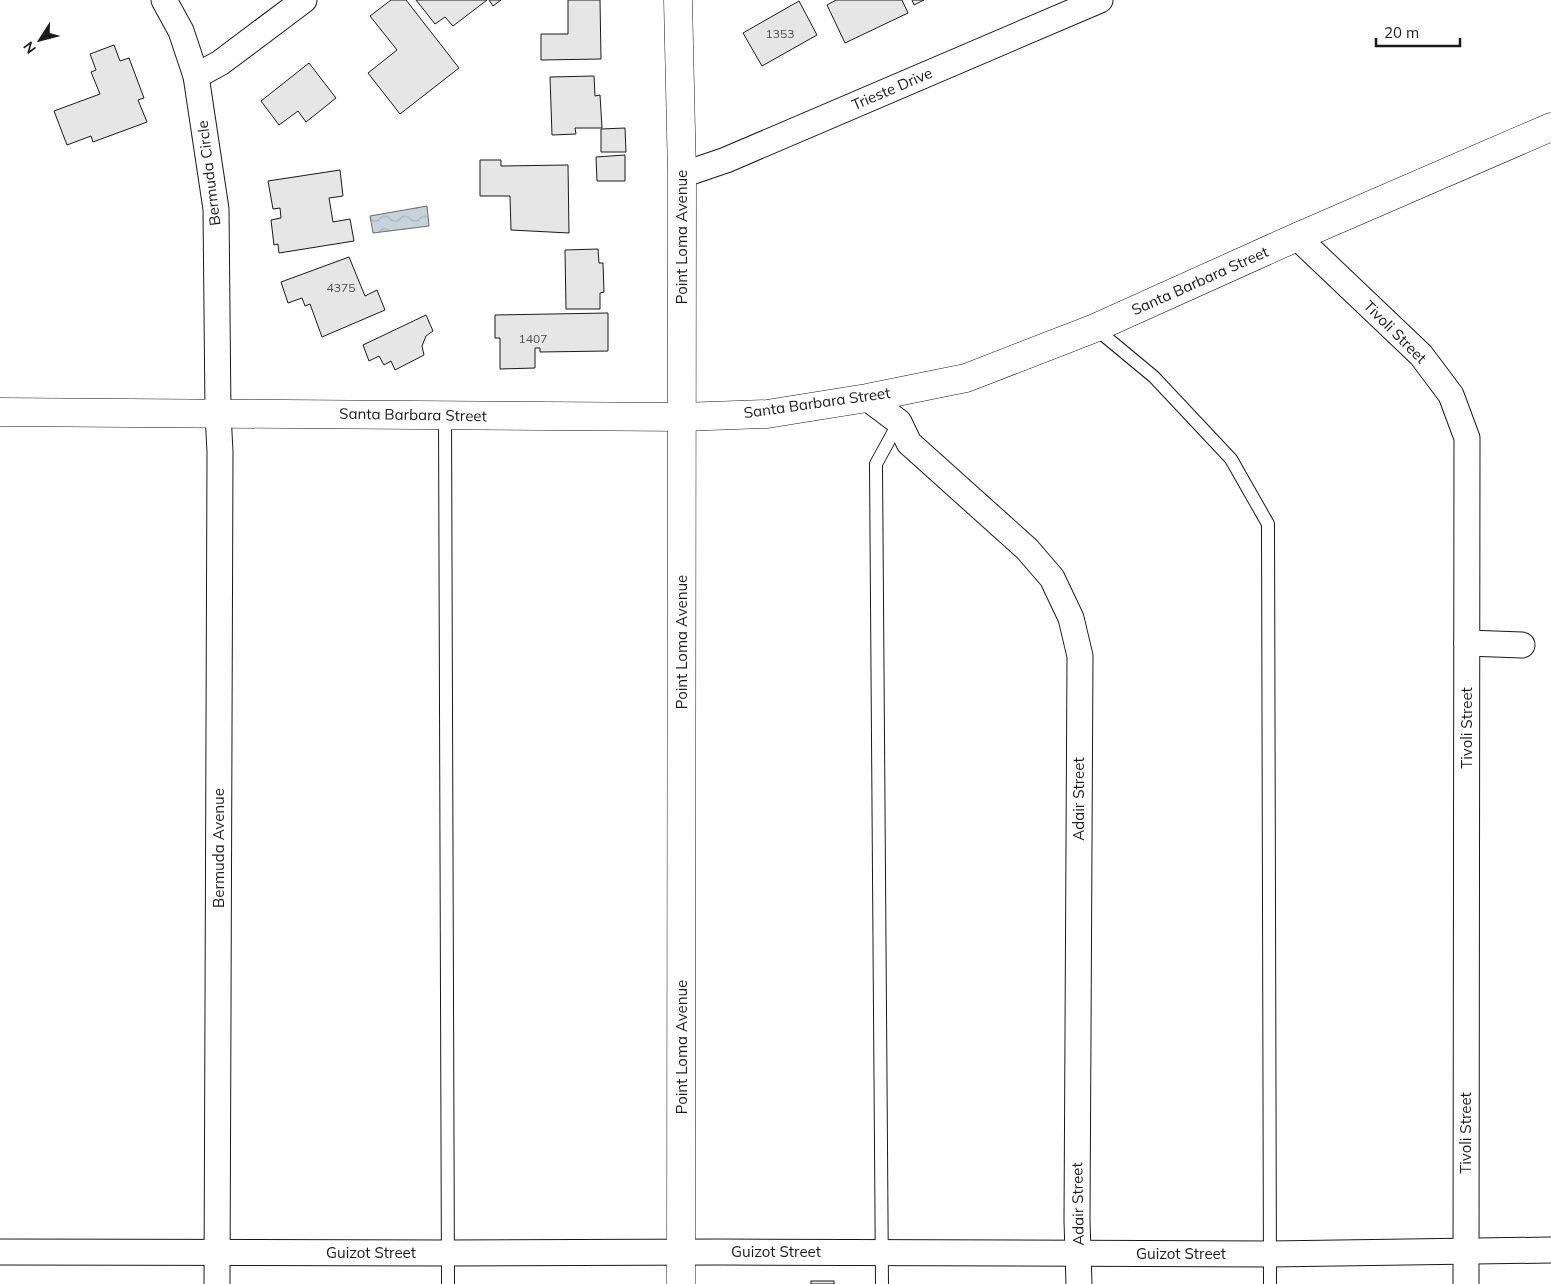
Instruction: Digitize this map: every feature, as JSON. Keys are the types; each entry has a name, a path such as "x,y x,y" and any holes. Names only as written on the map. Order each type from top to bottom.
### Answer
{"street":[{"name":"Bermuda Circle","path":"164,0 181,31 196,76 216,209 218,413"},
{"path":"196,76 220,63 304,0"},
{"name":"Point Loma Avenue","path":"678,0 682,175 682,1284"},
{"name":"Trieste Drive","path":"682,175 726,160 1100,0"},
{"name":"Santa Barbara Street","path":"0,412 682,417 767,414 867,398 966,378 1096,328 1297,237 1551,127"},
{"name":"Tivoli Street","path":"1297,237 1421,355 1451,395 1467,438 1466,1284"},
{"name":"Adair Street","path":"867,398 899,422 909,443 1027,550 1052,578 1070,618 1080,656 1077,1211 1079,1284"},
{"name":"Bermuda Avenue","path":"217,1284 220,472 218,413"},
{"path":"1467,643 1522,645"},
{"name":"Guizot Street","path":"0,1252 1270,1254 1551,1250"}],"lane":[{"path":"1096,328 1154,377 1231,459 1268,524 1270,1284"},
{"path":"445,415 448,1284"},
{"path":"882,1284 876,464 899,422"}],"water":[{"path":"427,206 429,226 373,233 370,216"}],"building":[{"path":"391,0 406,0 459,68 400,114 368,73 397,50 370,16"},
{"path":"416,0 487,0 453,26 445,17 435,24"},
{"path":"489,0 501,0 493,6"},
{"path":"568,0 600,0 601,59 541,60 541,34 568,34"},
{"path":"836,0 902,0 908,13 845,43 827,5"},
{"path":"912,0 924,0 914,5"},
{"path":"799,1 817,35 762,66 743,33"},
{"path":"114,45 120,61 129,58 144,98 138,100 147,122 93,142 91,136 67,145 54,111 100,94 91,72 96,70 90,54"},
{"path":"309,63 336,98 306,122 298,111 279,125 261,101"},
{"path":"594,76 595,96 600,95 602,128 575,128 576,134 552,135 550,77"},
{"path":"625,128 626,152 601,152 601,129"},
{"path":"625,155 625,181 597,181 596,157"},
{"path":"480,160 501,160 501,166 568,165 569,233 511,230 510,196 480,196"},
{"path":"340,170 343,196 329,198 333,222 350,219 354,241 279,253 278,244 274,245 271,220 281,218 280,208 273,209 268,181"},
{"path":"598,249 599,263 603,263 604,292 600,293 600,309 566,309 565,250"},
{"path":"349,257 365,296 377,290 385,310 322,337 310,304 305,306 302,298 288,303 281,282"},
{"path":"608,313 608,351 540,352 540,348 535,348 535,368 500,369 500,338 495,338 495,315"},
{"path":"426,315 433,331 426,336 422,346 424,355 395,370 391,361 384,365 379,356 369,361 363,345"},
{"path":"811,1281 834,1281 834,1284 811,1284"}]}
